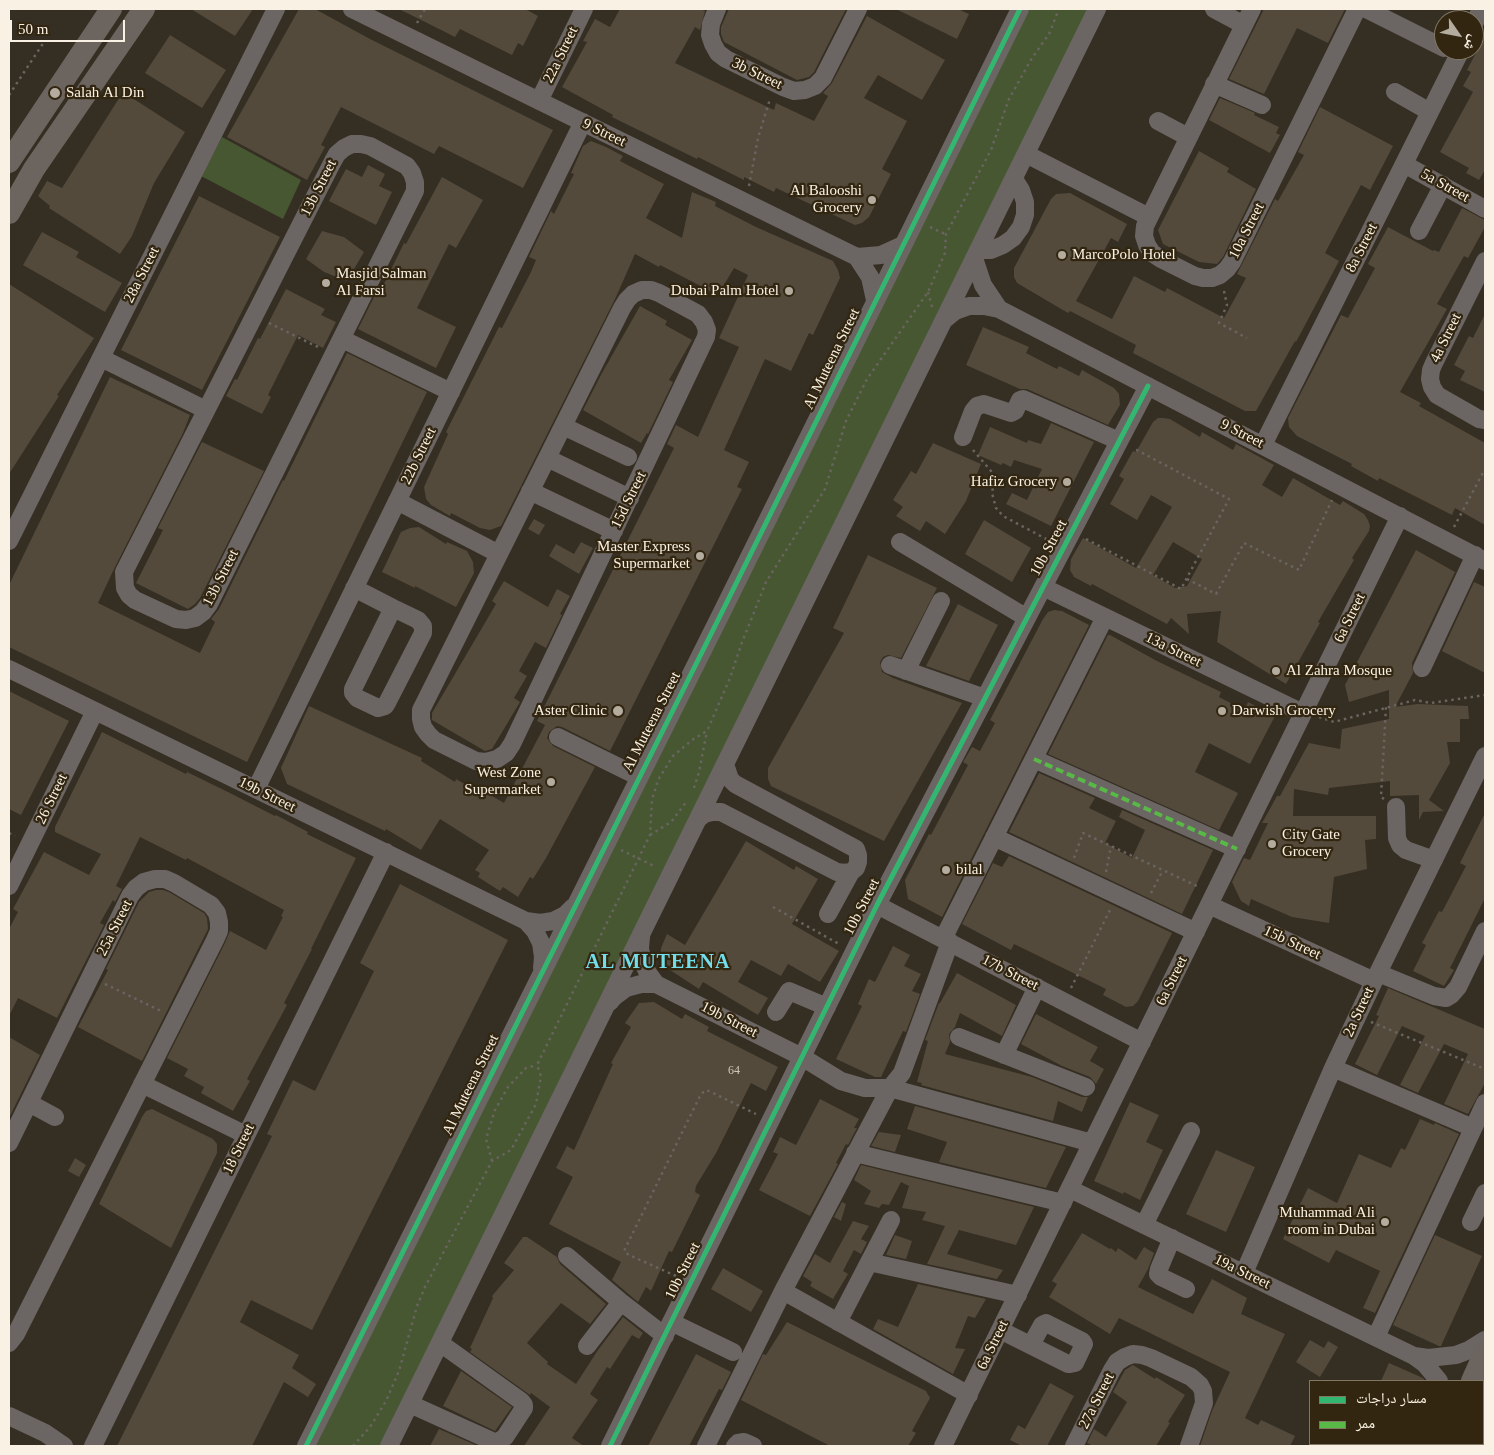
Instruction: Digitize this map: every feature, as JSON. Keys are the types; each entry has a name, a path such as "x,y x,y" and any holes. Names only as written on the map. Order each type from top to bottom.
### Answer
{"main road":[{"path":"9,162 111,9"},
{"path":"9,213 34,169 144,9"},
{"path":"1472,1380 1485,1352"}],"street":[{"name":"28a Street","path":"9,542 276,9"},
{"name":"9 Street","path":"352,9 857,256 881,255 903,245"},
{"name":"22a Street","path":"539,101 584,9"},
{"name":"3b Street","path":"717,9 710,24 710,35 712,44 718,53 726,59 794,91 805,90 815,86 823,78 858,9"},
{"name":"Al Muteena Street","path":"306,1446 1020,9"},
{"path":"389,1446 1097,9"},
{"path":"1214,9 1244,25"},
{"name":"10a Street","path":"1252,9 1145,226 1144,236 1152,253 1195,276 1203,278 1212,278 1220,274 1232,262 1357,9"},
{"path":"1366,9 1434,42"},
{"name":"8a Street","path":"1263,445 1430,112 1450,60"},
{"path":"1214,84 1262,105"},
{"path":"1395,92 1430,112"},
{"path":"1158,121 1188,136"},
{"name":"22b Street","path":"256,789 583,122"},
{"name":"13b Street","path":"352,144 362,144 385,153 407,166 415,182 414,191 209,604 204,612 195,618 186,620 167,615 136,600 125,588 124,572 254,316 337,154 352,144"},
{"path":"1026,154 1149,217"},
{"name":"5a Street","path":"1404,164 1485,209"},
{"path":"976,254 1003,246 1013,238 1021,227 1025,215 1025,202 1021,190 1014,179"},
{"path":"1419,231 1443,185"},
{"name":"9 Street","path":"976,254 982,285 999,309"},
{"path":"857,256 870,276 875,300"},
{"name":"4a Street","path":"1485,261 1430,370 1432,387 1437,394 1479,419 1485,420"},
{"name":"15d Street","path":"642,290 651,290 698,314 707,330 706,337 512,744 501,756 486,762 476,761 434,740 423,727 421,710 547,458 622,308 633,294 642,290"},
{"name":"9 Street","path":"943,320 969,306 999,309 1480,558"},
{"path":"338,347 450,392"},
{"path":"100,358 206,410"},
{"name":"10b Street","path":"610,1446 877,904 1148,386"},
{"path":"963,437 973,411 977,406 984,404 1011,413 1015,411 1020,400 1023,399 1119,441"},
{"path":"563,426 628,457"},
{"path":"547,458 630,498"},
{"path":"530,491 614,531"},
{"path":"397,501 499,554"},
{"name":"6a Street","path":"943,1446 1400,516"},
{"path":"900,542 1027,618"},
{"path":"1422,668 1480,558"},
{"name":"13a Street","path":"1043,587 1303,713"},
{"path":"354,588 422,622 424,630 387,703 385,706 378,708 357,698 352,689 393,608"},
{"path":"941,600 898,668 985,698"},
{"path":"706,1446 783,1291 855,1153 890,1088 902,1073 947,941 994,838 1105,617"},
{"name":"19b Street","path":"9,669 526,921 540,923 553,921 575,905"},
{"name":"26 Street","path":"9,886 95,711"},
{"path":"558,737 639,777"},
{"name":"2a Street","path":"1244,1273 1357,1016 1485,756"},
{"path":"1034,759 1237,849"},
{"path":"725,764 730,779 736,784 856,849 858,855 856,868 851,872 828,914"},
{"path":"1396,807 1397,838 1400,845 1406,850 1434,860"},
{"path":"698,819 704,814 720,812 837,872 851,872"},
{"path":"994,838 1196,932"},
{"name":"18 Street","path":"93,1446 386,852"},
{"name":"25a Street","path":"9,1143 130,896 136,888 144,882 154,879 165,880 174,883 212,905 217,913 219,932 16,1334 9,1343"},
{"name":"15b Street","path":"1212,899 1376,977 1434,996 1446,998 1455,992 1485,931"},
{"name":"17b Street","path":"877,904 1142,1042"},
{"name":"19b Street","path":"526,921 535,931 541,943 542,971"},
{"path":"641,934 640,948 642,961 656,984"},
{"path":"605,1008 614,997 626,988 641,984 656,984"},
{"name":"19b Street","path":"656,984 802,1057 841,1081 871,1088 890,1088 1092,1143"},
{"path":"1004,1055 1037,987"},
{"path":"776,1012 790,990 827,1007"},
{"path":"959,1037 1086,1087"},
{"path":"1333,1068 1473,1128"},
{"path":"142,1084 246,1135"},
{"path":"28,1103 55,1117"},
{"path":"1376,1337 1485,1103"},
{"path":"1144,1225 1190,1131"},
{"name":"19a Street","path":"855,1153 1066,1196 1144,1225 1414,1356 1425,1364 1438,1380"},
{"path":"1471,1222 1485,1194"},
{"path":"838,1322 891,1220"},
{"path":"1172,1238 1158,1269 1158,1274 1186,1289"},
{"path":"567,1256 621,1302 668,1329 733,1352"},
{"path":"869,1262 1018,1295"},
{"path":"783,1291 969,1394"},
{"path":"587,1346 621,1302"},
{"path":"1000,1330 1031,1345"},
{"name":"19a Street","path":"1414,1356 1442,1358 1456,1355 1469,1350 1485,1340"},
{"path":"410,1404 494,1442 498,1442 505,1437 524,1408 521,1401 440,1343"},
{"name":"27a Street","path":"1077,1445 1112,1370 1117,1362 1133,1354 1151,1358 1196,1380 1200,1385 1203,1391 1204,1404 1189,1446"},
{"path":"9,1416 42,1440 64,1446"},
{"path":"734,1446 744,1442 753,1446"}],"path":[{"path":"650,835 671,822 691,796 699,772 707,731 730,678 766,582 825,489 846,421 867,379 928,292 945,253 946,234 990,150 1009,98 1032,58 1049,34 1059,9"},
{"path":"9,95 44,42"},
{"path":"746,202 758,138 775,83"},
{"path":"1220,274 1228,305 1219,323 1247,338"},
{"path":"254,316 338,347"},
{"path":"963,437 983,463 991,470 994,481 992,493 996,508 1003,516 1063,548"},
{"path":"1072,532 1181,589 1229,499 1119,441"},
{"path":"1446,540 1485,469"},
{"path":"1186,578 1216,594 1244,543 1299,570 1340,485"},
{"path":"1303,713 1334,722 1415,700 1432,703 1485,695"},
{"path":"1386,707 1381,797 1396,807"},
{"path":"353,1446 370,1427 386,1401 399,1371 417,1306 492,1161 512,1150 536,1104 541,1076 537,1065 650,835 652,800 658,780 673,756 692,740 707,731"},
{"path":"1069,872 1083,834 1163,870 1212,899"},
{"path":"606,842 671,874"},
{"path":"1064,1001 1110,892 1111,846"},
{"path":"1144,908 1163,870"},
{"path":"773,907 854,952"},
{"path":"91,977 176,1018"},
{"path":"1357,1016 1485,1068"},
{"path":"492,1161 486,1139 495,1110 508,1087 526,1068 537,1065"},
{"path":"691,1282 629,1255 624,1251 701,1094 706,1090 712,1092 770,1121"}],"green space":[{"path":"1021,9 1089,9 384,1446 316,1446"},
{"path":"222,137 301,180 283,219 201,176"}],"building":[{"path":"191,9 253,9 235,36"},
{"path":"299,9 315,9 370,39 553,130 523,188 439,146 434,154 341,107 321,145 325,147 307,180 227,137"},
{"path":"399,9 525,9 538,16 523,46 518,43 512,55 460,29 455,37"},
{"path":"620,9 701,9 705,11 700,30 695,27 675,63 774,110 776,103 814,121 828,96 823,93 832,83 867,16 945,60 922,100 878,75 864,98 907,121 882,169 891,174 869,217 862,223 855,225 776,188 774,192 744,177 744,180 698,157 697,159 612,117 613,115 562,87 587,42 583,41 595,19 610,27"},
{"path":"729,9 846,9 814,72 809,77 797,80 724,42 721,27"},
{"path":"896,9 958,9 969,14 957,39"},
{"path":"1264,9 1345,9 1328,43 1297,28 1264,94 1229,79"},
{"path":"170,35 226,70 202,108 145,73"},
{"path":"1485,36 1485,170 1479,180 1466,173 1469,168 1440,152 1473,92 1463,86 1471,72 1467,70 1472,60 1484,60"},
{"path":"123,92 185,132 154,183 132,236 120,254 49,208 50,206 38,196 47,181 62,188"},
{"path":"1220,98 1255,113 1254,115 1279,127 1276,133 1280,135 1270,153 1209,120"},
{"path":"1320,107 1393,146 1370,190 1361,185 1325,253 1339,261 1296,342 1256,411 1245,411 1133,353 1136,345 1070,311 1068,313 1017,283 1014,277 1014,268 1051,199 1056,194 1070,193 1127,224 1118,242 1111,238 1076,301 1112,319 1134,276 1165,292 1167,288 1224,318 1246,278 1237,274 1275,199 1278,201 1304,155 1298,152"},
{"path":"591,141 623,156 620,161 664,184 646,218 682,238 692,192 716,202 715,206 756,227 833,261 840,278 813,335 809,333 791,371 765,359 724,450 749,462 737,487 742,489 610,751 562,727 557,726 549,732 547,738 553,746 595,767 546,858 533,879 530,877 518,897 503,887 500,891 478,877 480,873 475,870 489,850 440,819 421,850 386,829 385,831 287,784 281,768 309,706 422,758 421,761 455,782 456,779 480,793 482,790 504,803 545,725 537,721 674,448 667,444 676,425 698,437 739,347 719,338 748,275 734,268 718,295 635,254 616,297 501,526 490,530 480,528 451,513 450,516 431,505 426,499 424,487 448,434 446,432 499,327 502,328 531,272 536,260 529,257 551,211 554,214 574,174 571,173 583,146"},
{"path":"1199,151 1229,168 1227,172 1256,189 1223,257 1217,264 1199,262 1163,244 1158,230"},
{"path":"368,165 385,174 379,186 392,192 376,225 329,201 346,169 362,177"},
{"path":"442,177 483,200 456,248 449,244 417,308 456,327 436,368 358,329 378,289 381,290 404,243 406,244"},
{"path":"199,196 280,237 202,390 121,350"},
{"path":"1462,208 1485,220 1485,227 1468,258 1464,256 1437,304 1447,309 1400,392 1421,403 1419,406 1485,443 1485,525 1455,508 1452,515 1379,478 1378,481 1351,466 1352,464 1297,436 1289,427 1288,418 1341,315 1348,318 1375,268 1368,264 1388,227 1433,251 1439,252"},
{"path":"322,231 344,237 364,252 347,281 324,272 306,259"},
{"path":"42,232 79,252 76,257 122,283 105,312 23,265"},
{"path":"9,284 94,338 9,474"},
{"path":"286,289 325,309 321,315 336,322 323,348 298,335 268,395 271,397 262,414 226,396 235,379 237,380 258,338 260,339"},
{"path":"640,306 667,321 665,325 692,340 669,380 673,382 648,434 641,443 583,410"},
{"path":"1485,314 1485,392 1460,380 1465,371 1454,365 1469,336 1473,338"},
{"path":"983,327 1029,347 1026,353 1057,369 1059,366 1079,376 1082,370 1114,388 1119,394 1120,405 1108,425 1027,389 1020,389 966,365"},
{"path":"347,353 427,392 247,762 9,647 9,585 110,377 190,415 183,433 98,603 200,653 215,622 211,619 219,609"},
{"path":"1158,418 1170,419 1200,437 1202,432 1233,450 1236,444 1274,465 1262,485 1282,497 1293,478 1340,505 1343,501 1364,514 1368,520 1369,531 1352,558 1354,560 1318,622 1320,623 1286,684 1217,642 1221,611 1187,614 1189,634 1171,618 1167,624 1092,584 1091,586 1074,577 1070,570 1071,559 1083,538 1136,568 1172,507 1151,495 1137,520 1110,504 1124,479 1119,476 1133,451 1136,452 1153,422","holes":["1173,542 1202,559 1187,586 1175,588 1153,575"]},
{"path":"1051,423 1094,442 1051,526 1006,504 1012,493 1027,500 1042,469 1014,460 1011,467 1003,463 1001,465 978,455 990,427 1027,443 1028,440 1041,444"},
{"path":"202,442 264,471 200,598 188,609 136,583 163,530 158,528"},
{"path":"933,443 981,464 966,501 945,534 926,521 920,531 896,516 903,507 893,500 911,471 916,474"},
{"path":"534,519 545,525 539,535 528,529"},
{"path":"984,520 1031,548 1012,582 965,554"},
{"path":"419,527 446,544 447,542 467,551 473,562 474,573 456,607 382,572 401,532"},
{"path":"581,542 593,548 579,574 549,556 556,544 574,554"},
{"path":"1416,550 1455,572 1412,663 1413,673 1395,707 1418,704 1468,706 1469,719 1460,719 1460,742 1447,742 1450,763 1429,800 1444,811 1423,812 1419,820 1419,795 1390,796 1390,781 1329,788 1328,795 1294,789 1293,816 1376,816 1376,839 1365,840 1367,869 1334,877 1329,923 1292,917 1251,899 1249,906 1241,901 1232,882 1244,858 1250,860 1268,823 1262,823 1277,796 1280,796 1309,743 1340,749 1342,729 1389,719 1389,690 1349,702 1345,685"},
{"path":"868,555 937,588 901,658 888,655 883,657 880,662 882,672 893,678 962,703 884,841 771,786 768,779 768,768 844,633 833,628"},
{"path":"504,581 548,607 557,589 570,596 560,614 562,615 546,648 535,642 519,671 527,676 514,698 520,702 492,749 485,751 432,720 432,713 496,604 492,601"},
{"path":"1474,582 1485,587 1485,673 1442,651"},
{"path":"958,604 998,625 969,681 926,666"},
{"path":"1054,610 1062,611 1089,625 942,917 908,899 905,880 968,765 963,762 972,747 980,751 995,723 990,720 1043,619 1048,612"},
{"path":"1108,635 1221,692 1219,697 1244,710 1248,702 1275,716 1250,764 1209,743 1195,772 1238,793 1219,830 1048,754"},
{"path":"9,691 69,721 21,815 9,809"},
{"path":"102,732 186,774 187,772 276,815 308,832 307,834 356,858 284,1003 287,1005 247,1079 250,1081 233,1111 201,1093 204,1087 184,1076 188,1069 167,1058 230,931 266,950 283,917 281,916 284,910 187,858 186,860 140,837 116,886 122,889 115,902 113,900 100,923 104,925 57,1018 18,998 9,1016 9,929 18,912 13,909 44,852 89,875 101,854 55,832 55,827"},
{"path":"1039,773 1095,798 1089,808 1116,821 1105,843 1132,858 1145,830 1119,817 1122,810 1213,850 1182,914 1009,832"},
{"path":"1485,813 1485,898 1450,968 1454,970 1444,986 1413,971 1426,945 1422,943 1439,911 1442,912 1466,866 1460,863"},
{"path":"746,841 794,870 796,866 818,879 792,924 839,951 820,982 788,964 781,976 751,960 738,982 768,998 758,1015 703,982 699,989 667,968 660,959 661,948 667,934 685,945"},
{"path":"1009,856 1172,933 1138,1001 1133,1006 1126,1007 1103,995 1106,989 1014,944 1011,950 962,924 993,863 1002,867"},
{"path":"400,884 508,940 312,1330 251,1300 240,1322 299,1355 292,1368 316,1384 308,1397 284,1382 252,1446 117,1446 272,1136 267,1134 293,1080 315,1091 374,971 360,963"},
{"path":"156,890 169,892 204,913 207,918 208,929 142,1061 78,1027 108,970 106,969 139,902 149,892"},
{"path":"893,946 910,955 904,966 921,974 912,991 920,994 906,1032 903,1031 881,1077 875,1077 836,1059 862,1006 858,1004 869,979 875,982"},
{"path":"957,973 1016,1005 1002,1036 960,1013 955,1027 949,1034 950,1042 945,1054 1032,1077 1082,1097 1088,1097 1082,1112 1058,1101 1053,1121 921,1085 922,1083 917,1082 928,1041 925,1040 939,1003"},
{"path":"1388,988 1485,1029 1485,1083 1468,1114 1444,1104 1468,1054 1444,1044 1418,1093 1400,1085 1425,1036 1402,1026 1377,1075 1355,1064 1379,1016 1376,1015"},
{"path":"654,1002 682,1019 685,1014 709,1027 707,1031 778,1067 766,1091 751,1083 716,1153 696,1186 695,1192 700,1195 672,1252 669,1251 651,1291 646,1287 638,1302 612,1280 621,1262 549,1224 573,1177 556,1168 567,1146 574,1150 613,1064 611,1063 631,1027 625,1023 639,1003"},
{"path":"1036,1014 1098,1047 1090,1061 1104,1069 1096,1084 1090,1077 1062,1066 1021,1044"},
{"path":"9,1037 40,1055 9,1118"},
{"path":"820,1099 859,1119 854,1128 857,1128 848,1145 846,1144 836,1163 838,1164 810,1216 759,1190 778,1154 773,1152 780,1137 796,1145"},
{"path":"1130,1102 1159,1115 1146,1142 1163,1150 1140,1200 1094,1181"},
{"path":"915,1106 1066,1147 1046,1188 939,1162 947,1142 907,1129"},
{"path":"152,1109 213,1139 217,1144 217,1153 171,1248 99,1204 142,1117 146,1111"},
{"path":"1420,1119 1434,1125 1435,1123 1459,1134 1375,1313 1363,1308 1380,1271 1336,1250 1329,1263 1283,1239 1308,1188 1337,1203 1359,1154 1391,1168 1401,1148 1405,1150"},
{"path":"879,1132 901,1135 895,1152 871,1146"},
{"path":"1216,1150 1255,1167 1226,1232 1186,1214"},
{"path":"75,1158 86,1165 79,1177 68,1171"},
{"path":"861,1165 1034,1207 1016,1245 959,1230 947,1254 1003,1270 997,1279 927,1264 945,1226 922,1220 926,1212 902,1208 909,1186 901,1182 889,1205 882,1204 879,1208 864,1204 871,1191 854,1180"},
{"path":"842,1202 846,1204 841,1221 834,1217"},
{"path":"853,1221 869,1226 861,1239 867,1242 861,1254 854,1250 843,1271 848,1274 833,1299 810,1286 812,1282 803,1276 815,1254 830,1263"},
{"path":"1082,1233 1116,1252 1118,1248 1136,1260 1144,1247 1154,1253 1138,1287 1193,1314 1212,1279 1247,1298 1241,1314 1285,1334 1245,1418 1258,1425 1261,1420 1295,1436 1290,1446 1200,1446 1212,1411 1230,1372 1119,1318 1110,1334 1049,1297 1057,1284 1052,1281"},
{"path":"895,1235 912,1241 906,1259 886,1255"},
{"path":"1435,1235 1482,1256 1441,1346 1393,1325"},
{"path":"523,1237 527,1237 557,1257 560,1264 606,1304 590,1324 561,1303 527,1343 548,1362 547,1364 576,1384 598,1350 623,1317 643,1333 639,1339 632,1335 610,1369 607,1367 590,1394 598,1400 572,1438 584,1446 524,1446 550,1407 470,1352 472,1349 470,1348 493,1298 492,1296 514,1270 504,1263"},
{"path":"723,1268 763,1291 751,1312 711,1289"},
{"path":"918,1284 986,1299 975,1318 968,1316 955,1348 965,1349 953,1374 873,1329 878,1319 898,1327"},
{"path":"787,1322 926,1391 930,1398 912,1431 916,1433 908,1446 830,1446 741,1400 763,1354 766,1355"},
{"path":"1310,1340 1324,1348 1328,1341 1338,1347 1320,1377 1296,1362"},
{"path":"696,1354 731,1372 722,1390 719,1389 689,1446 648,1446"},
{"path":"1389,1363 1424,1380 1381,1380"},
{"path":"1133,1365 1185,1395 1168,1422 1170,1423 1156,1446 1093,1446 1087,1443 1094,1429 1106,1437 1127,1402 1113,1392 1125,1370"},
{"path":"461,1371 512,1407 495,1431 443,1406"},
{"path":"1050,1383 1074,1396 1047,1446 1022,1446 1010,1440 1018,1425 1025,1429"},
{"path":"439,1429 478,1446 430,1446"}],"marked path":[{"path":"1034,759 1237,849"}],"cycle path":[{"path":"306,1446 1020,9"},
{"path":"610,1446 877,905 1148,386"}],"place":[{"name":"Salah Al Din","path":"55,93"},
{"name":"Al Balooshi Grocery","path":"872,200"},
{"name":"MarcoPolo Hotel","path":"1062,255"},
{"name":"Masjid Salman Al Farsi","path":"326,283"},
{"name":"Dubai Palm Hotel","path":"789,291"},
{"name":"Hafiz Grocery","path":"1067,482"},
{"name":"Master Express Supermarket","path":"700,556"},
{"name":"Al Zahra Mosque","path":"1276,671"},
{"name":"Aster Clinic","path":"618,711"},
{"name":"Darwish Grocery","path":"1222,711"},
{"name":"West Zone Supermarket","path":"551,782"},
{"name":"City Gate Grocery","path":"1272,844"},
{"name":"bilal","path":"946,870"},
{"name":"Muhammad Ali room in Dubai","path":"1385,1222"}],"district":[{"name":"AL MUTEENA","path":"658,963"}]}
